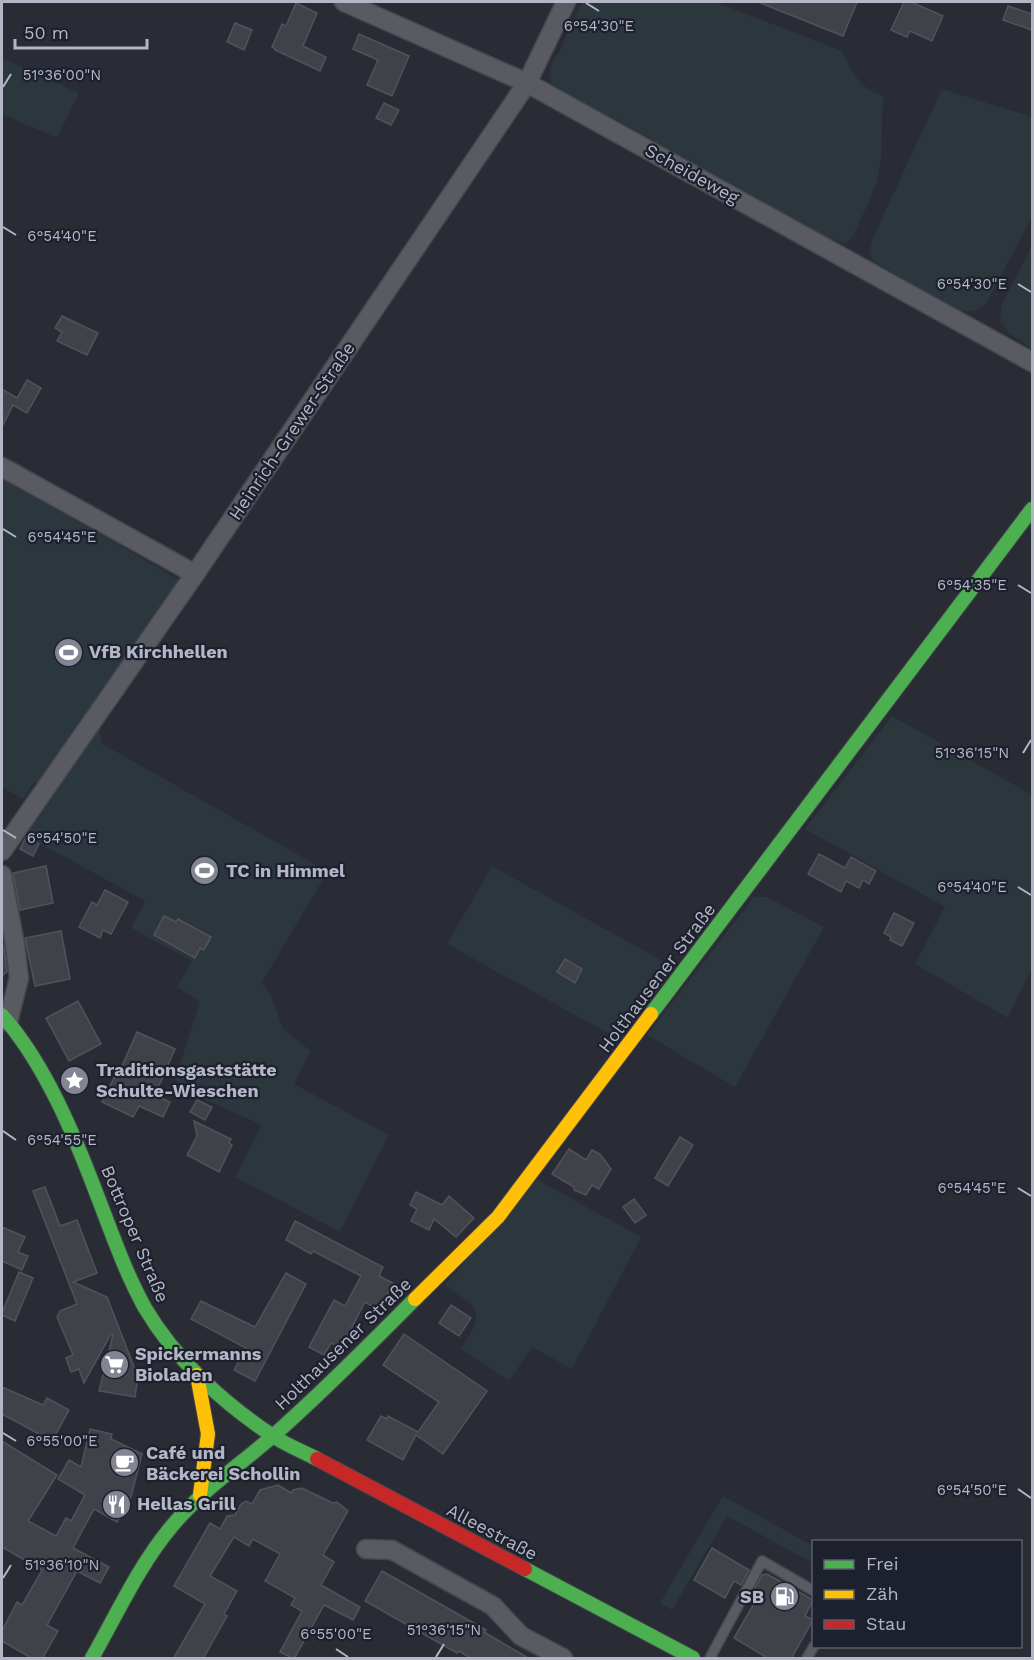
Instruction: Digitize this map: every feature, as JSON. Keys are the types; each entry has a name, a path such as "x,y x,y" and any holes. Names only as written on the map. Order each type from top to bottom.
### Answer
{"main road":[{"name":"Holthausener Straße","path":"92,1659 144,1566 171,1527 200,1495 273,1436 313,1400 498,1217 1032,509"},
{"name":"Bottroper Straße","path":"5,1018 30,1054 60,1107 87,1167 135,1289 154,1323 181,1359 197,1375 273,1436"},
{"path":"197,1375 208,1434 200,1495"},
{"name":"Alleestraße","path":"273,1436 693,1659"}],"street":[{"name":"Scheideweg","path":"344,2 527,82 1032,362"},
{"name":"Heinrich-Grewer-Straße","path":"2,851 195,574 527,82 566,2"},
{"path":"2,467 195,574"},
{"path":"2,875 20,978 5,1018"},
{"path":"366,1549 392,1550 494,1606 521,1636 563,1659"}],"lane":[{"path":"710,1659 762,1561 812,1590"}],"shaded area":[{"path":"582,2 716,2 842,51 853,73 862,84 883,96 881,161 876,185 854,235 846,244 826,237 615,119 554,89 549,75 552,62"},
{"path":"2,58 79,93 57,138 2,114"},
{"path":"942,89 1032,117 1032,217 986,304 972,311 955,309 875,262 869,253 872,240"},
{"path":"1032,246 1032,349 1009,333 1000,321 1002,304"},
{"name":"VfB Kirchhellen","path":"2,478 183,582 41,781 34,782 23,799 2,787"},
{"path":"892,716 1032,795 1032,968 1008,1018 915,964 945,907 805,829"},
{"name":"TC in Himmel","path":"100,728 101,743 316,865 325,876 262,982 271,996 283,1029 311,1051 294,1084 389,1135 340,1232 235,1177 262,1125 199,1097 175,1080 200,1002 177,987 192,961 131,928 145,901 21,833"},
{"path":"492,866 675,968 620,1040 447,944"},
{"path":"754,897 767,897 824,927 735,1087 647,1035"},
{"path":"536,1179 641,1237 572,1369 532,1347 509,1381 461,1349 474,1326 475,1312 466,1300 445,1285"},
{"path":"723,1496 812,1545 812,1562 727,1516 672,1610 660,1603"}],"building":[{"path":"758,2 857,2 843,36"},
{"path":"904,2 911,2 943,16 932,41 910,31 907,37 891,30"},
{"path":"296,3 317,13 303,46 326,57 320,71 272,47 282,24 286,26"},
{"path":"1008,6 1032,14 1032,30 1003,20"},
{"path":"235,23 252,30 244,50 227,42"},
{"path":"359,34 409,56 392,96 367,85 378,60 353,49"},
{"path":"384,103 399,110 391,125 376,118"},
{"path":"62,316 98,333 87,355 57,341 62,332 55,328"},
{"path":"27,380 41,388 27,413 13,405 2,427 2,389 17,398"},
{"path":"26,837 39,844 33,856 20,849"},
{"path":"819,854 845,868 851,857 876,871 869,884 863,880 859,888 846,881 841,892 808,874"},
{"path":"46,866 53,903 20,910 13,873"},
{"path":"105,890 128,902 111,934 103,930 100,938 79,927 92,902 97,905"},
{"path":"894,913 914,923 902,946 890,940 891,937 884,933"},
{"path":"164,916 176,922 178,919 211,937 204,950 200,948 195,958 154,935"},
{"path":"61,931 70,979 35,986 25,938"},
{"path":"2,942 7,972 2,976"},
{"path":"565,959 582,969 575,983 557,972"},
{"path":"78,1001 101,1044 69,1061 46,1018"},
{"path":"137,1032 175,1049 155,1095 170,1102 163,1117 139,1106 133,1117 102,1102 117,1072 118,1075"},
{"path":"197,1100 212,1107 205,1120 190,1112"},
{"path":"194,1121 231,1139 229,1143 232,1145 219,1172 187,1155 197,1136"},
{"path":"680,1137 693,1145 668,1186 655,1178"},
{"path":"569,1149 586,1160 592,1150 600,1154 611,1169 599,1189 592,1185 586,1195 574,1190 574,1187 552,1174"},
{"path":"45,1187 60,1226 77,1220 97,1273 73,1282 107,1297 138,1377 135,1397 99,1391 113,1335 111,1334 84,1383 79,1369 71,1372 66,1358 73,1355 57,1317 60,1311 77,1304 33,1191"},
{"path":"416,1192 442,1205 449,1196 474,1218 456,1237 434,1219 429,1230 411,1221 417,1209 410,1205"},
{"path":"634,1199 646,1215 635,1223 623,1207"},
{"path":"295,1221 383,1267 379,1276 393,1283 379,1310 365,1302 341,1348 331,1343 324,1355 309,1347 334,1300 345,1306 361,1276 313,1251 311,1254 286,1240"},
{"path":"2,1227 25,1237 18,1252 28,1256 22,1270 2,1261"},
{"path":"19,1272 33,1278 15,1321 2,1313"},
{"path":"286,1273 306,1284 255,1381 234,1370 246,1348 191,1319 201,1301 255,1327"},
{"path":"451,1305 471,1318 459,1336 439,1323"},
{"path":"404,1334 487,1391 443,1454 416,1435 403,1460 367,1440 381,1416 387,1419 388,1416 418,1432 439,1402 383,1365"},
{"path":"2,1387 43,1405 47,1398 69,1410 52,1441 2,1414"},
{"path":"90,1429 112,1434 111,1439 142,1454 131,1497 117,1522 94,1509 73,1548 109,1567 100,1583 77,1571 47,1625 58,1631 42,1659 33,1659 2,1641 2,1631 17,1602 22,1605 42,1570 2,1547 2,1441 57,1475 28,1521 56,1536 66,1518 71,1521 85,1495 58,1479 69,1460 81,1467"},
{"path":"278,1485 291,1493 293,1490 302,1488 333,1503 337,1502 348,1511 323,1555 334,1562 321,1585 360,1607 353,1620 324,1605 294,1659 280,1652 302,1611 291,1605 295,1598 265,1581 280,1554 253,1539 249,1546 234,1537 210,1576 237,1591 224,1614 227,1616 203,1659 173,1659 205,1604 174,1586 210,1523 220,1529 227,1516 235,1515 241,1504 246,1501 252,1504 260,1490"},
{"path":"712,1548 749,1570 741,1585 734,1581 725,1598 694,1580"},
{"path":"382,1571 486,1630 484,1632 530,1659 472,1659 459,1651 457,1653 365,1601"},
{"path":"767,1574 812,1599 805,1616 812,1622 791,1659 769,1659 734,1638 759,1595 753,1592 762,1575"}],"traffic: fast":[{"path":"651,1014 1032,509"},
{"path":"2,1015 32,1055 57,1100 131,1280 157,1327 202,1379 236,1409 278,1439 317,1459"},
{"path":"92,1658 129,1590 149,1557 172,1526 208,1489 310,1402 415,1299"},
{"path":"525,1569 693,1658"}],"traffic: slow":[{"path":"415,1299 498,1217 651,1014"},
{"path":"197,1375 208,1434 200,1495"}],"traffic: jam":[{"path":"317,1459 525,1569"}],"place":[{"name":"VfB Kirchhellen","path":"68,652"},
{"name":"TC in Himmel","path":"205,871"},
{"name":"Traditionsgaststätte Schulte-Wieschen","path":"75,1080"},
{"name":"Spickermanns Bioladen","path":"114,1364"},
{"name":"Café und Bäckerei Schollin","path":"125,1463"},
{"name":"Hellas Grill","path":"116,1504"},
{"name":"SB","path":"785,1597"}]}
